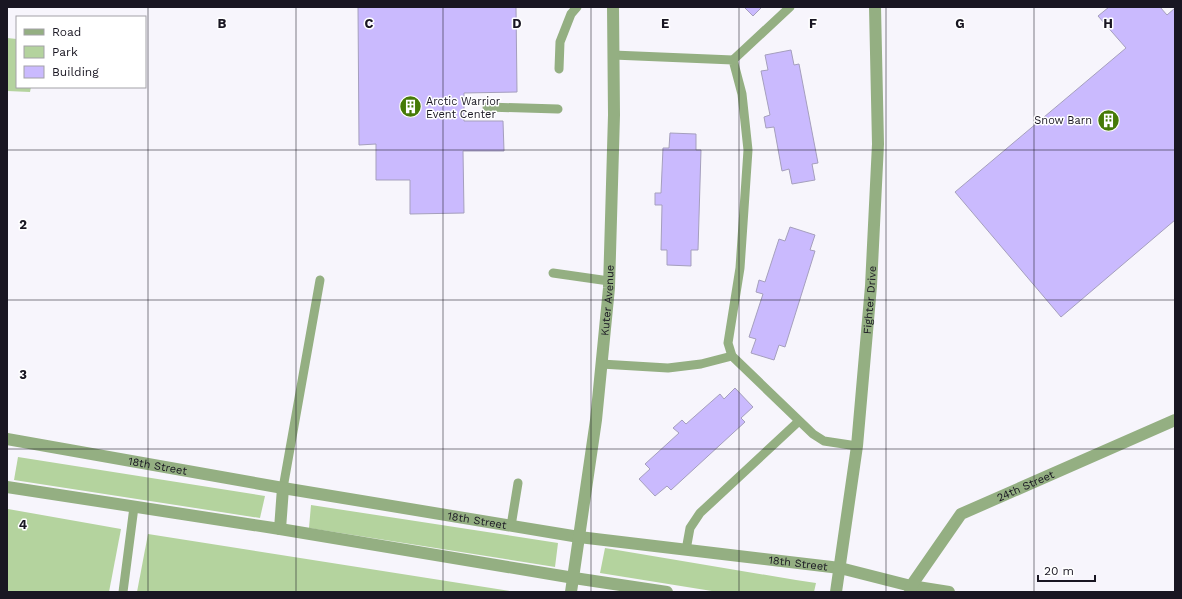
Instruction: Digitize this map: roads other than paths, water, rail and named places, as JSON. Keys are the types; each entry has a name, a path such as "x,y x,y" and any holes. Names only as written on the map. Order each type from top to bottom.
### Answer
{"street":[{"name":"Kuter Avenue","path":"571,592 596,420 609,281 614,114 613,7"},
{"name":"Fighter Drive","path":"836,592 857,446 872,286 877,152 875,7"},
{"name":"24th Street","path":"910,589 961,514 1175,420"},
{"name":"18th Street","path":"7,439 283,488 579,537 840,568 910,589 949,592"},
{"path":"7,487 280,529 667,592"},
{"path":"280,529 283,488"}],"lane":[{"path":"559,69 560,42 571,14 576,7"},
{"path":"613,55 733,60 790,7"},
{"path":"733,60 742,94 748,150 740,268 728,343 732,356 813,434 824,440 857,446"},
{"path":"487,107 558,109"},
{"path":"554,273 609,281"},
{"path":"283,488 320,280"},
{"path":"601,364 668,368 701,364 732,356"},
{"path":"686,550 690,528 700,513 799,420"},
{"path":"511,526 518,483"},
{"path":"123,592 134,507"}],"place":[{"name":"Arctic Warrior Event Center","path":"411,107"},
{"name":"Snow Barn","path":"1108,120"}]}
